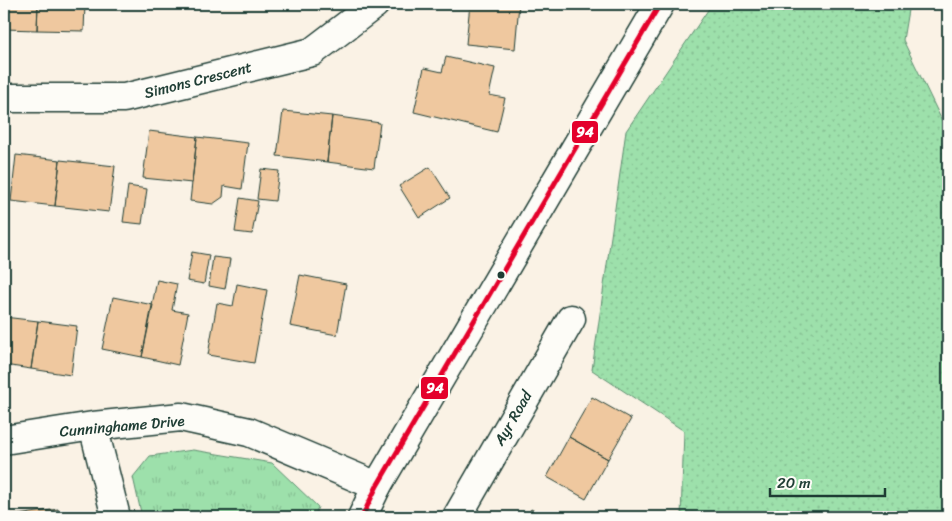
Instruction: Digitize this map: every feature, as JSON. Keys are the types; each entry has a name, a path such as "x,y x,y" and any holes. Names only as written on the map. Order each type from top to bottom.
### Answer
{"street":[{"name":"Simons Crescent","path":"4,98 124,98 312,52 375,4"},
{"path":"362,517 377,486 660,4"},
{"name":"Ayr Road","path":"456,517 571,319"},
{"name":"Cunninghame Drive","path":"4,440 93,426 181,417 249,432 377,486"},
{"path":"93,426 116,517"}],"green space":[{"path":"712,4 909,4 903,40 948,133 948,517 681,517 684,431 592,370 626,131"},
{"path":"193,450 272,463 318,507 314,517 142,517 133,477 150,456"}],"building":[{"path":"4,4 38,4 37,30 4,29"},
{"path":"38,4 85,4 84,31 37,30"},
{"path":"470,4 519,4 515,49 466,44"},
{"path":"446,57 495,68 489,95 505,98 497,132 414,112 424,68 442,72"},
{"path":"283,111 332,116 327,162 277,156"},
{"path":"332,116 380,123 374,168 327,162"},
{"path":"149,131 197,137 192,183 143,178"},
{"path":"197,137 248,143 242,189 224,186 223,197 213,204 190,201"},
{"path":"16,155 60,160 55,206 11,201"},
{"path":"60,160 115,166 109,212 55,206"},
{"path":"430,167 450,198 419,218 399,186"},
{"path":"261,169 279,171 275,201 257,199"},
{"path":"128,186 147,189 142,224 123,222"},
{"path":"240,198 258,201 252,234 235,232"},
{"path":"192,252 209,255 204,284 187,281"},
{"path":"213,257 230,259 225,289 209,286"},
{"path":"300,275 346,284 337,335 290,326"},
{"path":"157,280 177,284 172,310 188,313 178,365 142,357"},
{"path":"237,284 267,290 254,363 208,355 217,303 233,306"},
{"path":"113,297 153,305 142,357 102,349"},
{"path":"4,317 38,321 31,369 4,365"},
{"path":"38,321 77,326 71,375 31,369"},
{"path":"592,397 631,419 608,459 569,437"},
{"path":"569,437 608,459 586,499 547,477"},
{"path":"58,509 59,517 11,516"},
{"path":"531,509 546,517 527,517"}],"transit line":[{"name":"94","path":"362,517 377,486 660,4"}]}
